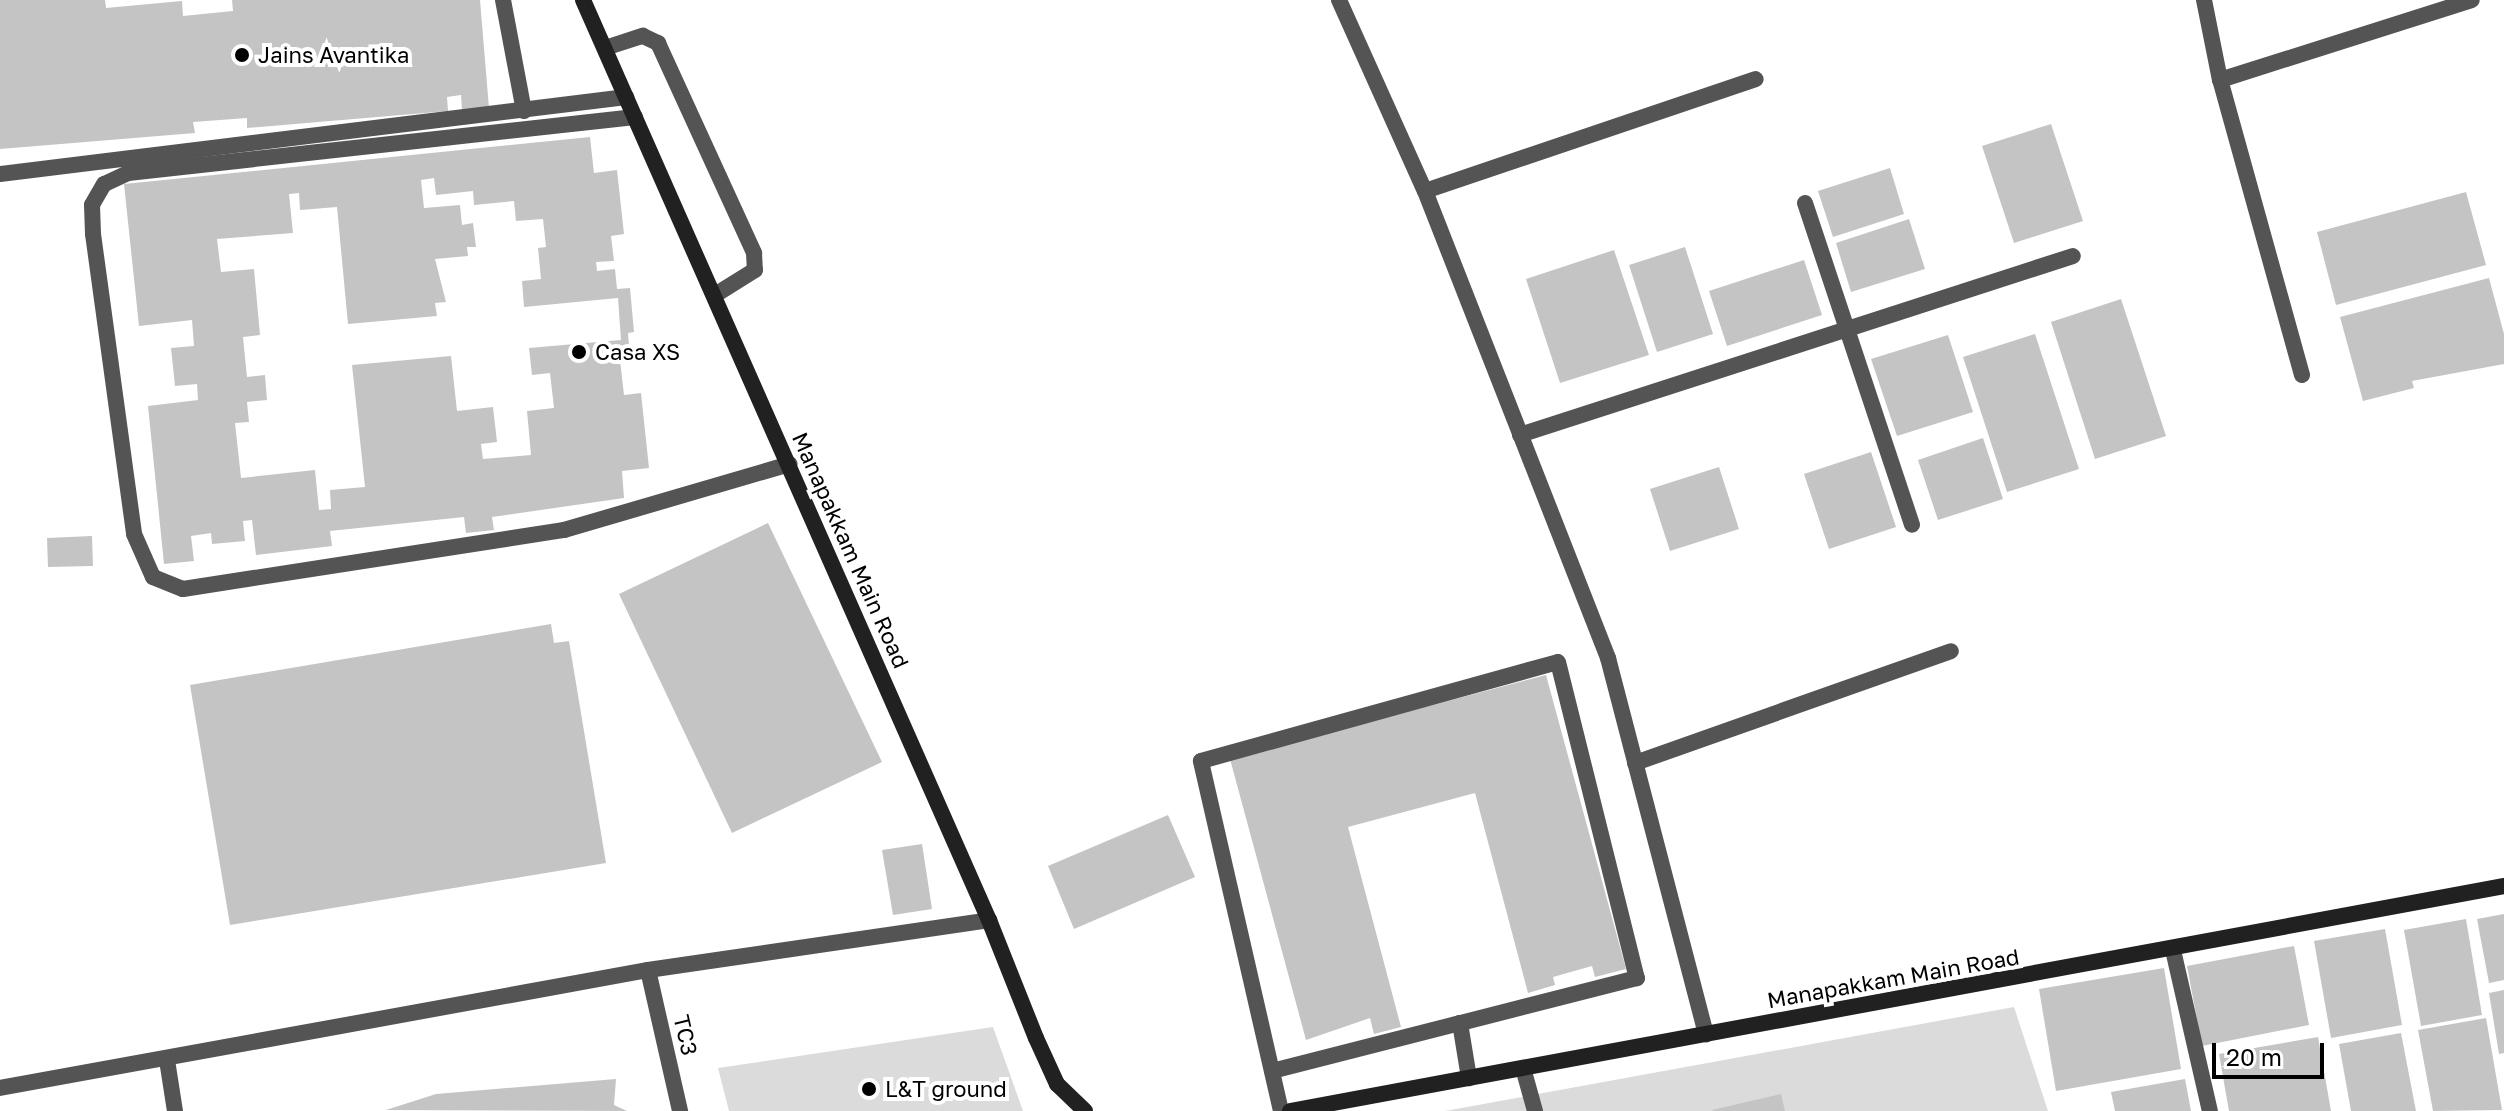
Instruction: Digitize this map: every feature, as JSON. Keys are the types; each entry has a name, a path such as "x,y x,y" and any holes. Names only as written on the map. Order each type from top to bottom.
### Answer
{"main road":[{"name":"Manapakkam Main Road","path":"583,0 790,464 989,920 1057,1084 1085,1111"},
{"name":"Manapakkam Main Road","path":"1290,1111 2173,950 2504,886"}],"street":[{"path":"503,0 524,111"},
{"path":"1339,0 1425,191 1608,658 1706,1034"},
{"path":"2204,0 2220,80 2302,375"},
{"path":"2220,80 2434,6 2472,0"},
{"path":"605,48 643,36 658,43 754,253 755,270 715,295"},
{"path":"1425,191 1756,79"},
{"path":"0,174 626,97"},
{"path":"635,117 128,173 104,184 92,205 93,234 134,534 153,577 183,589 564,530 790,464"},
{"path":"1805,203 1912,525"},
{"path":"1520,435 1846,333 2073,256"},
{"path":"1635,763 1951,651"},
{"path":"1272,1071 1637,978 1558,662 1201,761 1281,1111"},
{"path":"0,1088 648,970 989,920"},
{"path":"2173,950 2210,1111"},
{"name":"TC3","path":"648,970 680,1111"},
{"path":"1460,1023 1469,1078"},
{"path":"167,1060 175,1111"},
{"path":"1523,1068 1535,1111"}],"shaded area":[{"path":"2014,1007 2048,1111 1445,1111"},
{"name":"L&T ground","path":"993,1027 1023,1111 729,1111 718,1068"}],"building":[{"name":"Jains Avantika","path":"0,0 105,0 106,8 182,1 183,16 233,11 232,0 480,0 489,108 462,110 461,95 447,97 448,111 247,128 247,118 193,122 195,133 0,149"},
{"path":"2051,124 2083,221 2014,243 1982,146"},
{"name":"Casa XS","path":"590,137 594,173 617,170 624,234 611,236 614,261 596,262 597,271 615,269 617,289 630,288 634,332 628,333 630,359 620,360 624,395 641,393 649,468 622,471 624,498 492,517 494,530 466,533 464,517 330,531 332,546 256,555 252,520 243,521 245,541 212,544 211,533 191,536 194,561 164,564 148,406 198,400 197,384 175,386 171,348 194,346 192,320 139,326 124,184","holes":["434,178 436,195 473,191 474,205 514,201 516,221 543,219 546,247 538,248 541,279 522,281 524,307 618,298 621,340 529,348 532,375 550,373 554,408 527,411 531,455 483,459 481,444 497,442 493,407 457,411 451,356 352,365 365,487 330,490 331,509 319,510 315,470 241,478 235,423 249,422 247,402 267,400 265,375 247,377 243,337 260,335 254,269 221,272 217,239 293,233 289,194 299,193 300,210 337,207 348,324 437,316 435,303 446,302 435,259 468,256 467,247 476,247 473,223 462,225 460,205 424,208 421,180"]},
{"path":"1890,168 1904,214 1833,237 1818,191"},
{"path":"2466,192 2486,265 2336,305 2317,232"},
{"path":"1909,219 1925,269 1851,292 1836,243"},
{"path":"1685,247 1713,334 1657,352 1629,265"},
{"path":"1614,250 1649,355 1560,383 1526,279"},
{"path":"1804,260 1822,315 1727,346 1709,291"},
{"path":"2489,278 2504,334 2504,364 2412,381 2414,388 2363,401 2340,317"},
{"path":"2121,299 2166,436 2095,459 2051,322"},
{"path":"2035,334 2079,469 2007,492 1963,357"},
{"path":"1948,335 1973,412 1897,436 1871,359"},
{"path":"1983,438 2003,499 1938,520 1918,460"},
{"path":"1871,452 1896,527 1829,549 1804,474"},
{"path":"1719,467 1739,529 1670,551 1650,489"},
{"path":"768,523 882,762 732,833 619,594"},
{"path":"92,536 93,566 48,567 47,538"},
{"path":"551,624 554,643 569,641 606,863 230,925 190,685"},
{"path":"1546,675 1626,969 1595,977 1592,966 1553,977 1555,985 1528,993 1475,793 1348,827 1401,1027 1374,1034 1370,1018 1306,1040 1230,759"},
{"path":"1168,815 1195,877 1074,929 1048,866"},
{"path":"922,844 932,909 893,915 882,850"},
{"path":"2504,914 2504,980 2489,983 2477,919"},
{"path":"2466,919 2482,1015 2421,1026 2404,930"},
{"path":"2385,929 2402,1025 2331,1038 2314,941"},
{"path":"2294,946 2309,1025 2202,1046 2187,966"},
{"path":"2164,968 2181,1069 2056,1091 2039,989"},
{"path":"2504,990 2504,1053 2499,1054 2489,993"},
{"path":"2486,1018 2502,1110 2433,1111 2418,1030"},
{"path":"2401,1033 2416,1111 2351,1111 2339,1044"},
{"path":"2318,1037 2331,1111 2229,1111 2219,1054"},
{"path":"616,1079 614,1105 627,1111 386,1110 436,1094"},
{"path":"2185,1079 2191,1111 2115,1111 2111,1092"},
{"path":"1781,1094 1785,1111 1712,1110"}],"place":[{"name":"Jains Avantika","path":"242,55"},
{"name":"Casa XS","path":"579,352"},
{"name":"L&T ground","path":"869,1089"}]}
